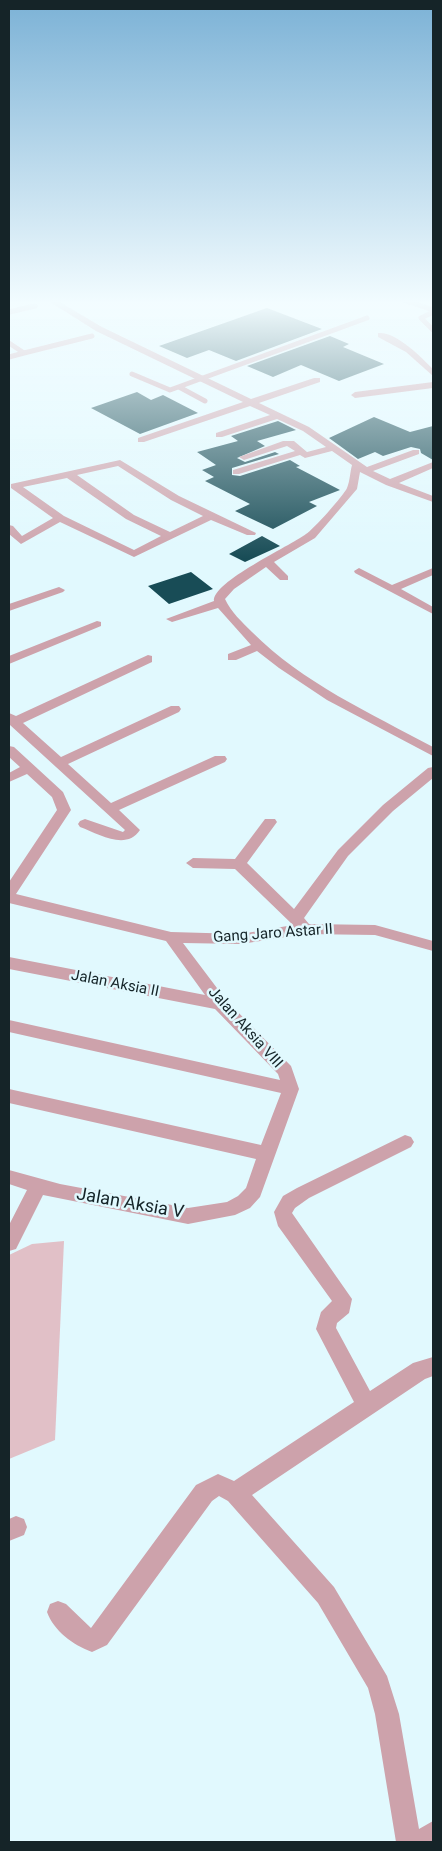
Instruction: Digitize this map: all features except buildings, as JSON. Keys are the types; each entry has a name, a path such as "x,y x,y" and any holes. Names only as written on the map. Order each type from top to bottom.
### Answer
{"street":[{"path":"217,386 306,429 360,468 389,484 433,499"},
{"path":"141,440 298,386"},
{"path":"355,395 422,386"},
{"path":"218,436 280,415"},
{"path":"244,457 286,442 291,443 301,452 311,455 333,448"},
{"path":"236,472 301,452"},
{"path":"360,468 416,452"},
{"path":"212,516 134,554 60,518 15,486 120,463 175,498 251,533"},
{"path":"389,484 433,465"},
{"path":"360,468 352,488 311,536 230,587 221,596 221,603 258,646 275,660 321,690 433,752"},
{"path":"68,474 130,517 169,536"},
{"path":"9,528 21,541 60,518"},
{"path":"267,562 284,578"},
{"path":"359,570 433,611"},
{"path":"394,588 433,571"},
{"path":"9,608 59,590"},
{"path":"172,619 221,603"},
{"path":"9,660 97,624"},
{"path":"232,657 258,646"},
{"path":"85,824 122,837 132,833 133,830 11,719 148,659"},
{"path":"59,763 175,709"},
{"path":"9,750 58,795 64,810 9,893"},
{"path":"109,809 220,759"},
{"path":"9,778 28,768"},
{"path":"193,863 239,864 300,924 343,853 388,808 433,771"},
{"path":"239,864 270,822"},
{"name":"Gang Jaro Astar II","path":"9,898 171,937 241,939 300,924 375,930 433,946"},
{"name":"Jalan Aksia VIII","path":"171,937 220,1004 285,1071 291,1089"},
{"name":"Jalan Aksia II","path":"9,963 220,1004"},
{"path":"9,1026 291,1089 260,1153 9,1096"},
{"path":"367,1406 326,1329 328,1318 342,1307 342,1299 285,1220 283,1212 289,1202 303,1193 405,1142"},
{"name":"Jalan Aksia V","path":"9,1177 60,1192 188,1216 229,1209 244,1202 254,1192 260,1153"},
{"path":"9,1243 39,1185"},
{"path":"236,1493 420,1370 433,1367"},
{"path":"58,1612 83,1637 92,1640 99,1637 204,1493 218,1485 236,1493 326,1595 375,1677 387,1714 409,1842"},
{"path":"422,1842 433,1834"}],"lane":[{"path":"161,386 170,390 179,387 205,401"}],"shaded area":[{"path":"64,1241 55,1440 9,1459 9,1255 32,1244"}]}
